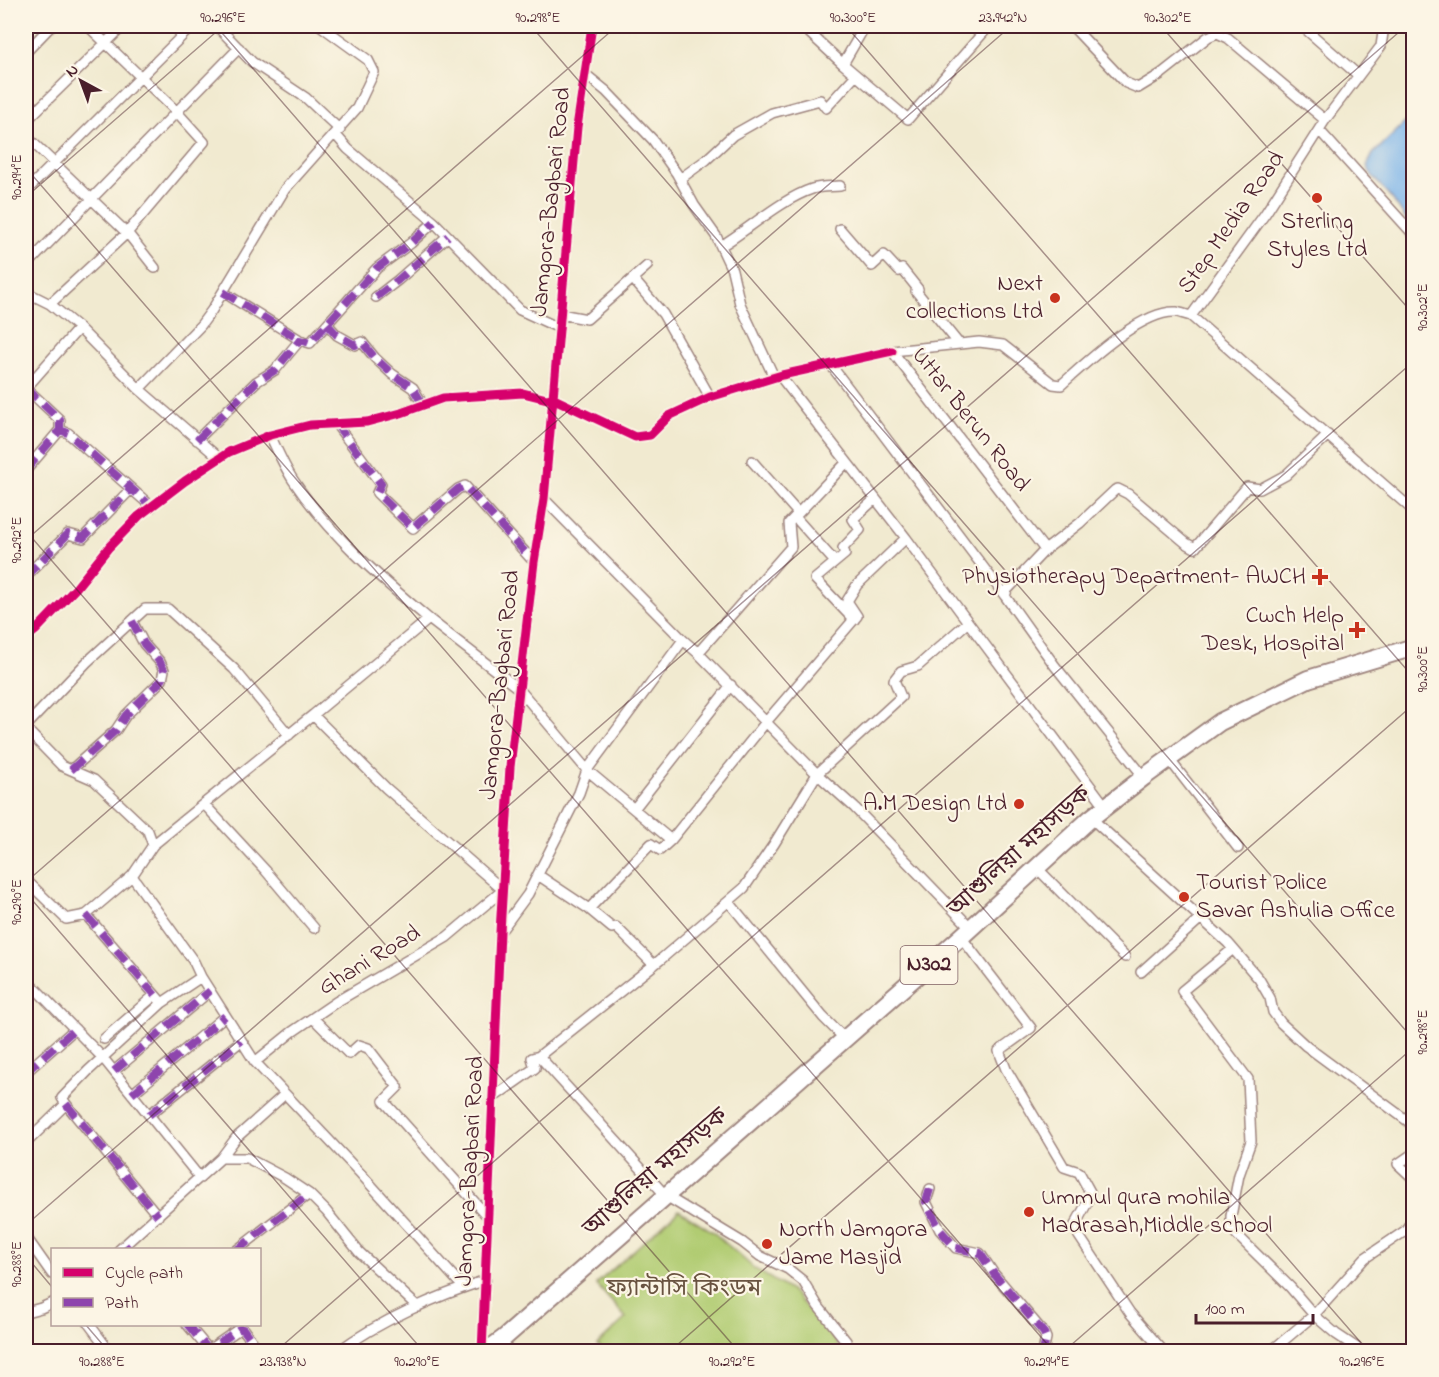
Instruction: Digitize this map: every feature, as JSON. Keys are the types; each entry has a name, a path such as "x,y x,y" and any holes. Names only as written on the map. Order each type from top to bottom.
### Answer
{"highway":[{"name":"আশুলিয়া মহাসড়ক","path":"484,1352 504,1338 966,933 1091,818 1144,777 1220,722 1308,679 1413,648"}],"street":[{"path":"26,52 51,26"},
{"path":"50,304 127,233 204,142 141,76 88,26"},
{"path":"26,121 123,26"},
{"path":"26,191 192,26"},
{"path":"217,26 252,62 306,98 337,132 348,149 434,222 520,310 559,328"},
{"path":"139,389 201,325 285,189 357,108 374,72 368,60 321,26"},
{"name":"Jamgora-Bagbari Road","path":"484,1352 500,932 510,767 534,562 544,499 577,127 592,26"},
{"path":"802,26 908,119 989,26"},
{"path":"843,64 866,26"},
{"path":"1072,26 1126,83 1138,88 1161,74 1208,37 1217,33 1228,38 1325,120"},
{"path":"1302,26 1358,75"},
{"name":"Step Media Road","path":"1381,26 1383,33 1381,46 1325,120 1265,214 1191,316 1413,511"},
{"path":"26,266 239,48"},
{"path":"585,74 606,91 653,140 680,179 721,246 732,270 740,304 777,376 906,538 1106,807"},
{"path":"680,179 706,160 733,135 772,114 820,100 826,108 856,75"},
{"path":"1319,130 1413,235"},
{"path":"26,136 127,233 155,268"},
{"path":"721,246 763,216 800,195 814,189 840,186"},
{"path":"223,292 300,340 310,343 377,268 411,243 434,222"},
{"path":"840,229 872,266 884,255 899,271 902,269 918,289 916,291 959,344"},
{"path":"376,297 448,236"},
{"path":"560,314 587,319 647,266"},
{"path":"633,279 663,314 710,397"},
{"path":"26,292 50,304 79,328 139,389 219,458"},
{"name":"Uttar Berun Road","path":"892,351 979,342 1003,345 1053,384 1060,385 1136,324 1175,312 1191,316"},
{"path":"327,324 337,334 356,345 362,342 392,374 413,387 423,405"},
{"path":"26,470 60,430 60,420 26,388 79,328"},
{"path":"197,440 256,382 275,369 300,340"},
{"path":"26,638 76,588 109,547 139,516 219,458 270,435 310,425 367,422 443,398 523,393 547,399 552,398 635,437 650,435 669,416 710,397 777,376 892,351"},
{"name":"Uttar Berun Road","path":"892,351 1045,550"},
{"path":"830,364 1055,666 1144,777"},
{"path":"336,424 381,484 377,493 413,528 458,489 465,486 534,562"},
{"path":"60,430 68,433 152,507"},
{"path":"270,435 293,480 325,521 378,576 519,689 587,770 671,840"},
{"path":"1005,597 1007,590 1045,550 1118,489 1128,494 1195,548 1247,487 1260,489 1287,475 1328,435"},
{"path":"752,461 835,562"},
{"path":"698,652 791,546 789,524 847,462"},
{"path":"26,576 68,534 83,538 131,489"},
{"path":"544,499 817,774 855,808 966,933 1031,1028 999,1052 1006,1069 1064,1167 1079,1172 1090,1192 1087,1203 1075,1225 1079,1236 1130,1313 1164,1352"},
{"path":"854,620 815,579 845,554 843,548 860,530 853,519 875,499"},
{"path":"589,909 651,844 660,850 671,840 766,722 854,620 856,616 847,601 857,585 906,538"},
{"path":"153,845 148,831 94,780 62,766 26,727 87,662 145,609 168,609 234,669 289,735"},
{"path":"26,880 66,919 86,915 132,876 153,845 429,619"},
{"path":"71,770 116,729 126,715 162,680 164,670 160,662 144,644 132,621"},
{"path":"494,1097 536,1068 532,1058 538,1056 654,965 744,888 817,774 901,697 894,680 901,671 918,666 968,622"},
{"path":"500,932 528,894 579,793 587,770 683,640"},
{"path":"634,809 730,685"},
{"path":"313,715 386,788 503,890"},
{"path":"1168,759 1238,849"},
{"path":"204,804 266,871 314,928"},
{"path":"1091,818 1233,949 1259,978 1270,999 1273,1012 1281,1023 1306,1046 1409,1122 1413,1130"},
{"path":"1036,867 1125,957"},
{"path":"538,875 589,909 612,928 616,927 654,965"},
{"path":"132,876 194,962 201,977 255,1062 361,1174 463,1287"},
{"name":"Ghani Road","path":"255,1062 292,1032 336,1002 447,937 503,890"},
{"path":"729,902 815,1008 845,1039"},
{"path":"86,915 162,1003"},
{"path":"1141,972 1200,919"},
{"path":"1233,949 1182,991 1248,1079 1251,1141 1239,1175 1231,1216 1231,1229 1290,1287 1314,1315 1336,1334 1363,1352"},
{"path":"158,1216 62,1098 162,1003 201,977"},
{"path":"26,979 103,1058 200,1178"},
{"path":"114,1071 210,991"},
{"path":"104,1040 155,995"},
{"path":"132,1094 225,1016"},
{"path":"313,1018 349,1054 359,1046 368,1048 398,1087 384,1101 488,1217"},
{"path":"26,1072 75,1029"},
{"path":"149,1116 242,1041"},
{"path":"538,1056 666,1196 742,1242 760,1257 788,1269 803,1281 818,1306 846,1341 850,1352"},
{"path":"124,1248 221,1158 236,1138 285,1094"},
{"path":"26,1143 66,1104"},
{"path":"1413,1153 1398,1164 1413,1179"},
{"path":"221,1158 247,1158 309,1194 359,1252 418,1307"},
{"path":"930,1189 926,1202 940,1230 956,1248 980,1253 994,1274 1044,1333 1046,1338 1042,1352"},
{"path":"240,1248 309,1194"},
{"path":"1270,1352 1314,1315 1365,1258 1404,1231 1413,1218"},
{"path":"1404,1231 1413,1236"},
{"path":"26,1237 51,1273"},
{"path":"337,1352 356,1338 448,1292 486,1280"},
{"path":"26,1312 51,1303"},
{"path":"90,1326 110,1352"},
{"path":"189,1326 209,1350 239,1329 243,1329 260,1352"}],"green space":[{"name":"ফ্যান্টাসি কিংডম","path":"679,1210 712,1231 755,1269 793,1292 837,1343 839,1351 605,1352 597,1345 626,1318 596,1284"}],"water":[{"path":"1413,115 1413,227 1375,180 1367,166 1373,154"}],"marked path":[{"path":"197,440 256,382 275,370 300,340 310,343 377,268 411,243 434,222"},
{"path":"376,297 448,236"},
{"path":"223,292 300,340"},
{"path":"327,324 337,335 355,345 362,342 392,374 413,388 423,405"},
{"path":"26,388 60,420 60,430"},
{"path":"336,424 381,484 377,493 413,528 458,489 465,486 534,562"},
{"path":"26,470 60,430 68,433 152,507"},
{"path":"26,576 68,534 83,538 131,489"},
{"path":"71,770 116,730 126,715 162,680 164,670 160,662 144,644 132,621"},
{"path":"86,915 155,995"},
{"path":"114,1071 210,991"},
{"path":"132,1094 225,1016"},
{"path":"26,1072 75,1029"},
{"path":"149,1115 241,1041"},
{"path":"66,1104 158,1216"},
{"path":"930,1189 926,1202 940,1230 956,1248 980,1253 994,1274 1044,1333 1046,1338 1043,1352"},
{"path":"240,1248 309,1194"},
{"path":"189,1326 209,1350 239,1329 243,1329 260,1352"}],"cycle path":[{"path":"482,1352 500,932 510,767 534,562 544,499 577,127 592,26"},
{"path":"26,638 76,588 109,547 139,516 185,481 229,452 270,435 310,425 367,422 443,398 523,393 547,399 552,398 635,437 650,435 669,416 710,397 782,375 892,351"}],"place":[{"name":"Sterling Styles Ltd","path":"1317,198"},
{"name":"Next collections Ltd","path":"1055,298"},
{"name":"Physiotherapy Department- AWCH","path":"1320,577"},
{"name":"Cwch Help Desk, Hospital","path":"1357,630"},
{"name":"A.M Design Ltd","path":"1019,804"},
{"name":"Tourist Police Savar Ashulia Office","path":"1184,897"},
{"name":"Ummul qura mohila Madrasah,Middle school","path":"1029,1212"},
{"name":"North Jamgora Jame Masjid","path":"767,1244"}]}
